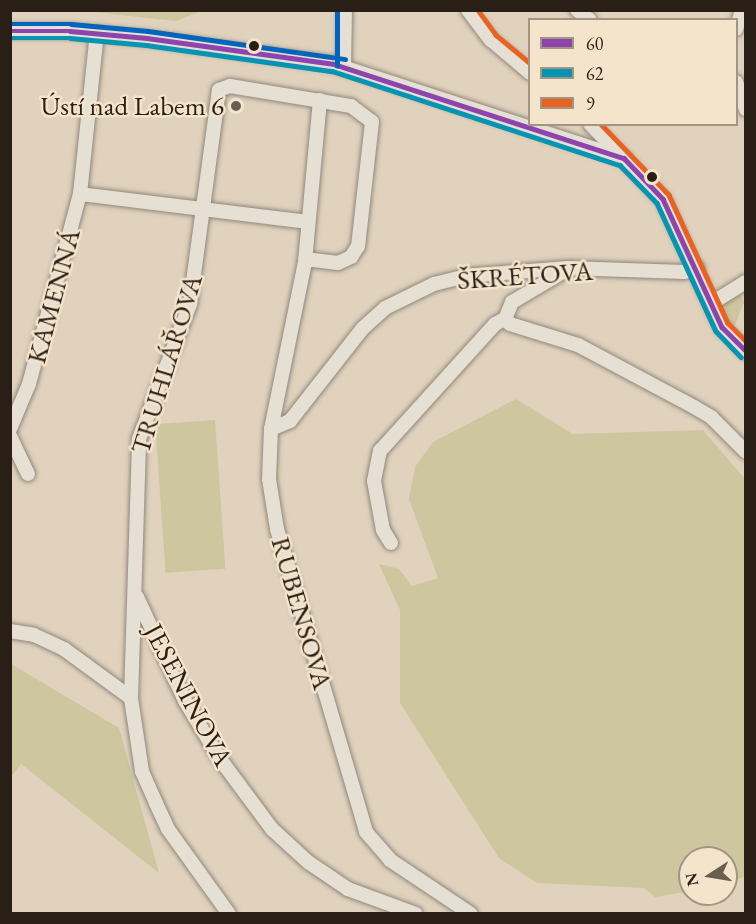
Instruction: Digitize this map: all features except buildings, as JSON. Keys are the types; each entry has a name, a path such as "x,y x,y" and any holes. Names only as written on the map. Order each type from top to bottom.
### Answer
{"street":[{"path":"344,66 345,10"},
{"path":"468,10 491,40 528,71"},
{"path":"10,31 97,33 217,46 344,66 624,158"},
{"name":"KAMENNÁ","path":"10,429 30,384 80,194 97,33"},
{"name":"TRUHLÁŘOVA","path":"229,914 168,829 142,771 131,698 137,597 135,469 139,439 190,304 205,211 219,90 230,86 320,100"},
{"path":"738,87 746,109"},
{"path":"305,259 338,263 351,257 358,246 372,122 361,110 320,100"},
{"name":"RUBENSOVA","path":"320,100 305,259 271,429 269,479 277,529 362,824 378,849 471,914"},
{"path":"592,126 663,200 697,268 722,327 746,352"},
{"path":"80,194 308,222"},
{"path":"391,543 383,530 374,481 380,451 495,324 505,319 512,302 568,268"},
{"name":"ŠKRÉTOVA","path":"271,429 290,421 363,328 385,308 416,291 465,276 568,268 684,272 697,268"},
{"path":"712,303 746,282"},
{"path":"505,319 510,324 578,345 702,412 746,452"},
{"path":"10,436 28,474"},
{"name":"JESENINOVA","path":"137,597 185,701 220,759 272,829 308,862 348,889 416,914"},
{"path":"10,630 34,635 64,649 131,698"}],"shaded area":[{"path":"85,11 202,11 176,21"},
{"path":"738,290 744,302 733,330 716,304"},
{"path":"516,399 573,434 703,430 745,479 744,877 738,879 738,846 678,846 678,893 655,897 644,888 537,883 499,858 400,703 400,610 379,564 399,569 412,586 438,578 409,499 415,467 433,442"},
{"path":"215,420 225,569 166,573 155,424"},
{"path":"11,664 119,728 159,873 21,764 11,777"}],"transit line":[{"path":"337,10 337,66"},
{"name":"9","path":"478,10 496,35 528,61"},
{"path":"10,24 71,24 148,31 345,59"},
{"name":"60","path":"10,31 70,31 147,38 334,64 624,158 663,199 722,327 746,351"},
{"name":"62","path":"10,38 70,38 146,45 332,71 620,165 657,203 716,331 741,357"},
{"name":"9","path":"603,126 669,195 728,323 746,341"}],"place":[{"name":"Ústí nad Labem 6","path":"236,106"}]}
